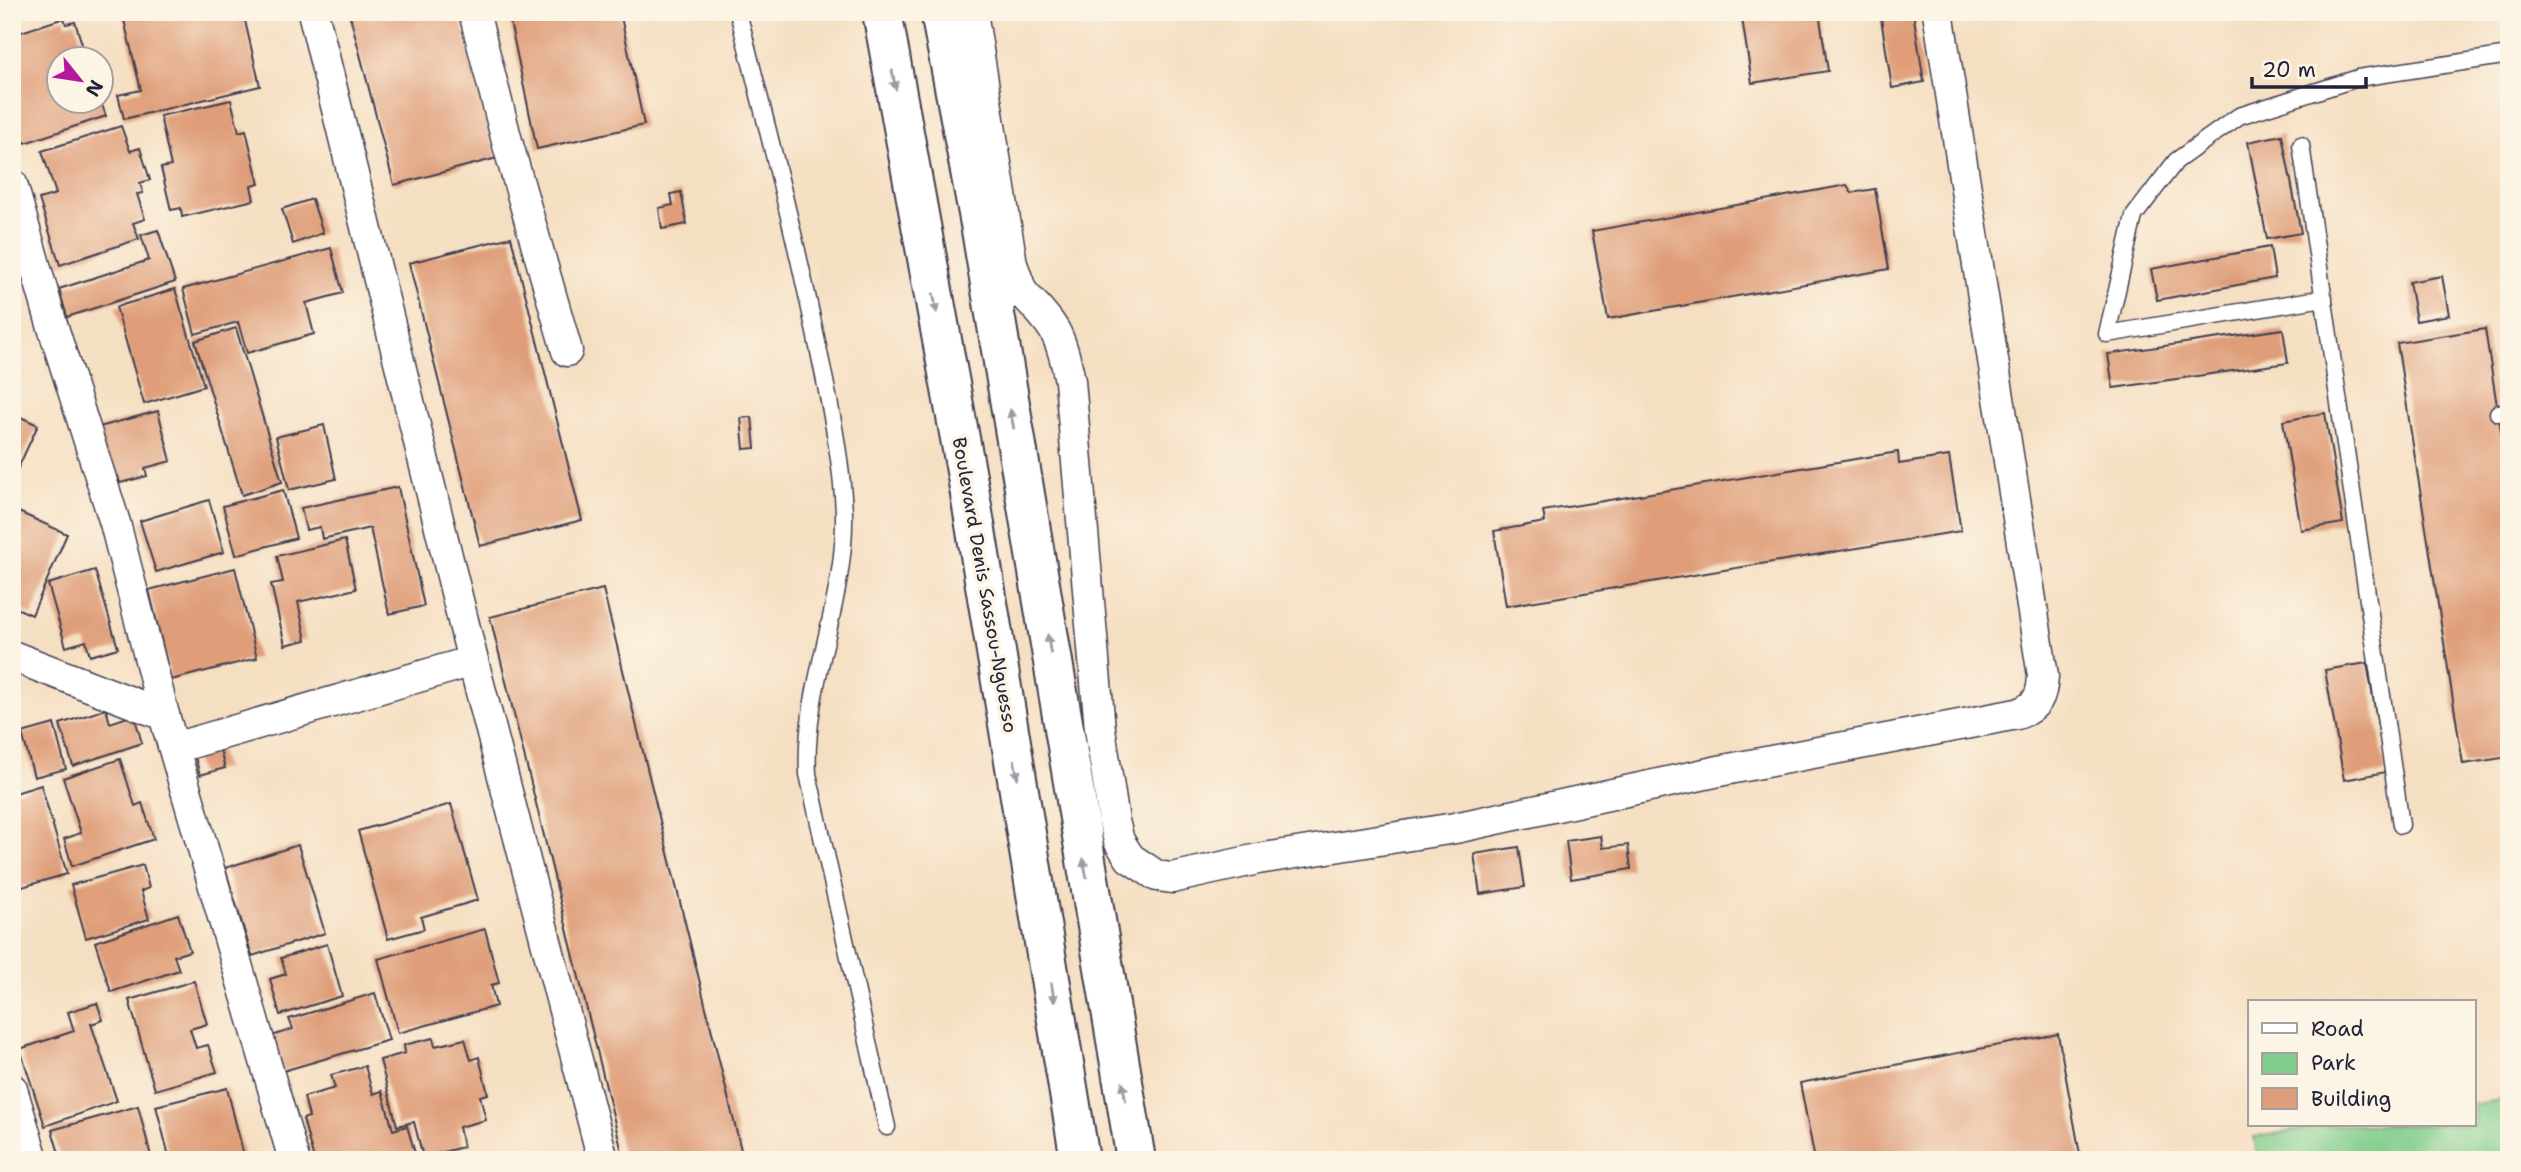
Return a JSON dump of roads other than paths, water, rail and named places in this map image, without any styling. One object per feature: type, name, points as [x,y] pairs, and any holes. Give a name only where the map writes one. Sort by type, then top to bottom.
[{"type":"main road","name":"Boulevard Denis Sassou-Nguesso","points":[[883,12],[968,482],[1080,1160]]},
{"type":"main road","points":[[940,12],[1007,293],[1136,1160]]},
{"type":"street","points":[[313,12],[473,661],[603,1160]]},
{"type":"street","points":[[474,12],[508,145],[567,351]]},
{"type":"street","points":[[972,12],[1012,264],[1007,293],[1056,329],[1064,346],[1070,381],[1100,729],[1114,821],[1119,841],[1130,858],[1157,876],[1172,878],[1258,859],[1455,828],[1719,772],[2017,715],[2032,709],[2042,692],[2043,676],[1938,12]]},
{"type":"street","points":[[12,184],[51,321],[115,523],[164,715],[294,1160]]},
{"type":"street","points":[[12,656],[164,715]]},
{"type":"street","points":[[174,748],[473,661]]},
{"type":"street","points":[[12,1089],[33,1160]]},
{"type":"lane","points":[[738,12],[798,249],[835,433],[844,513],[841,578],[810,716],[808,774],[887,1127]]},
{"type":"lane","points":[[2324,298],[2107,334],[2134,216],[2176,161],[2239,116],[2358,78],[2509,55]]},
{"type":"lane","points":[[2301,145],[2401,825]]}]
